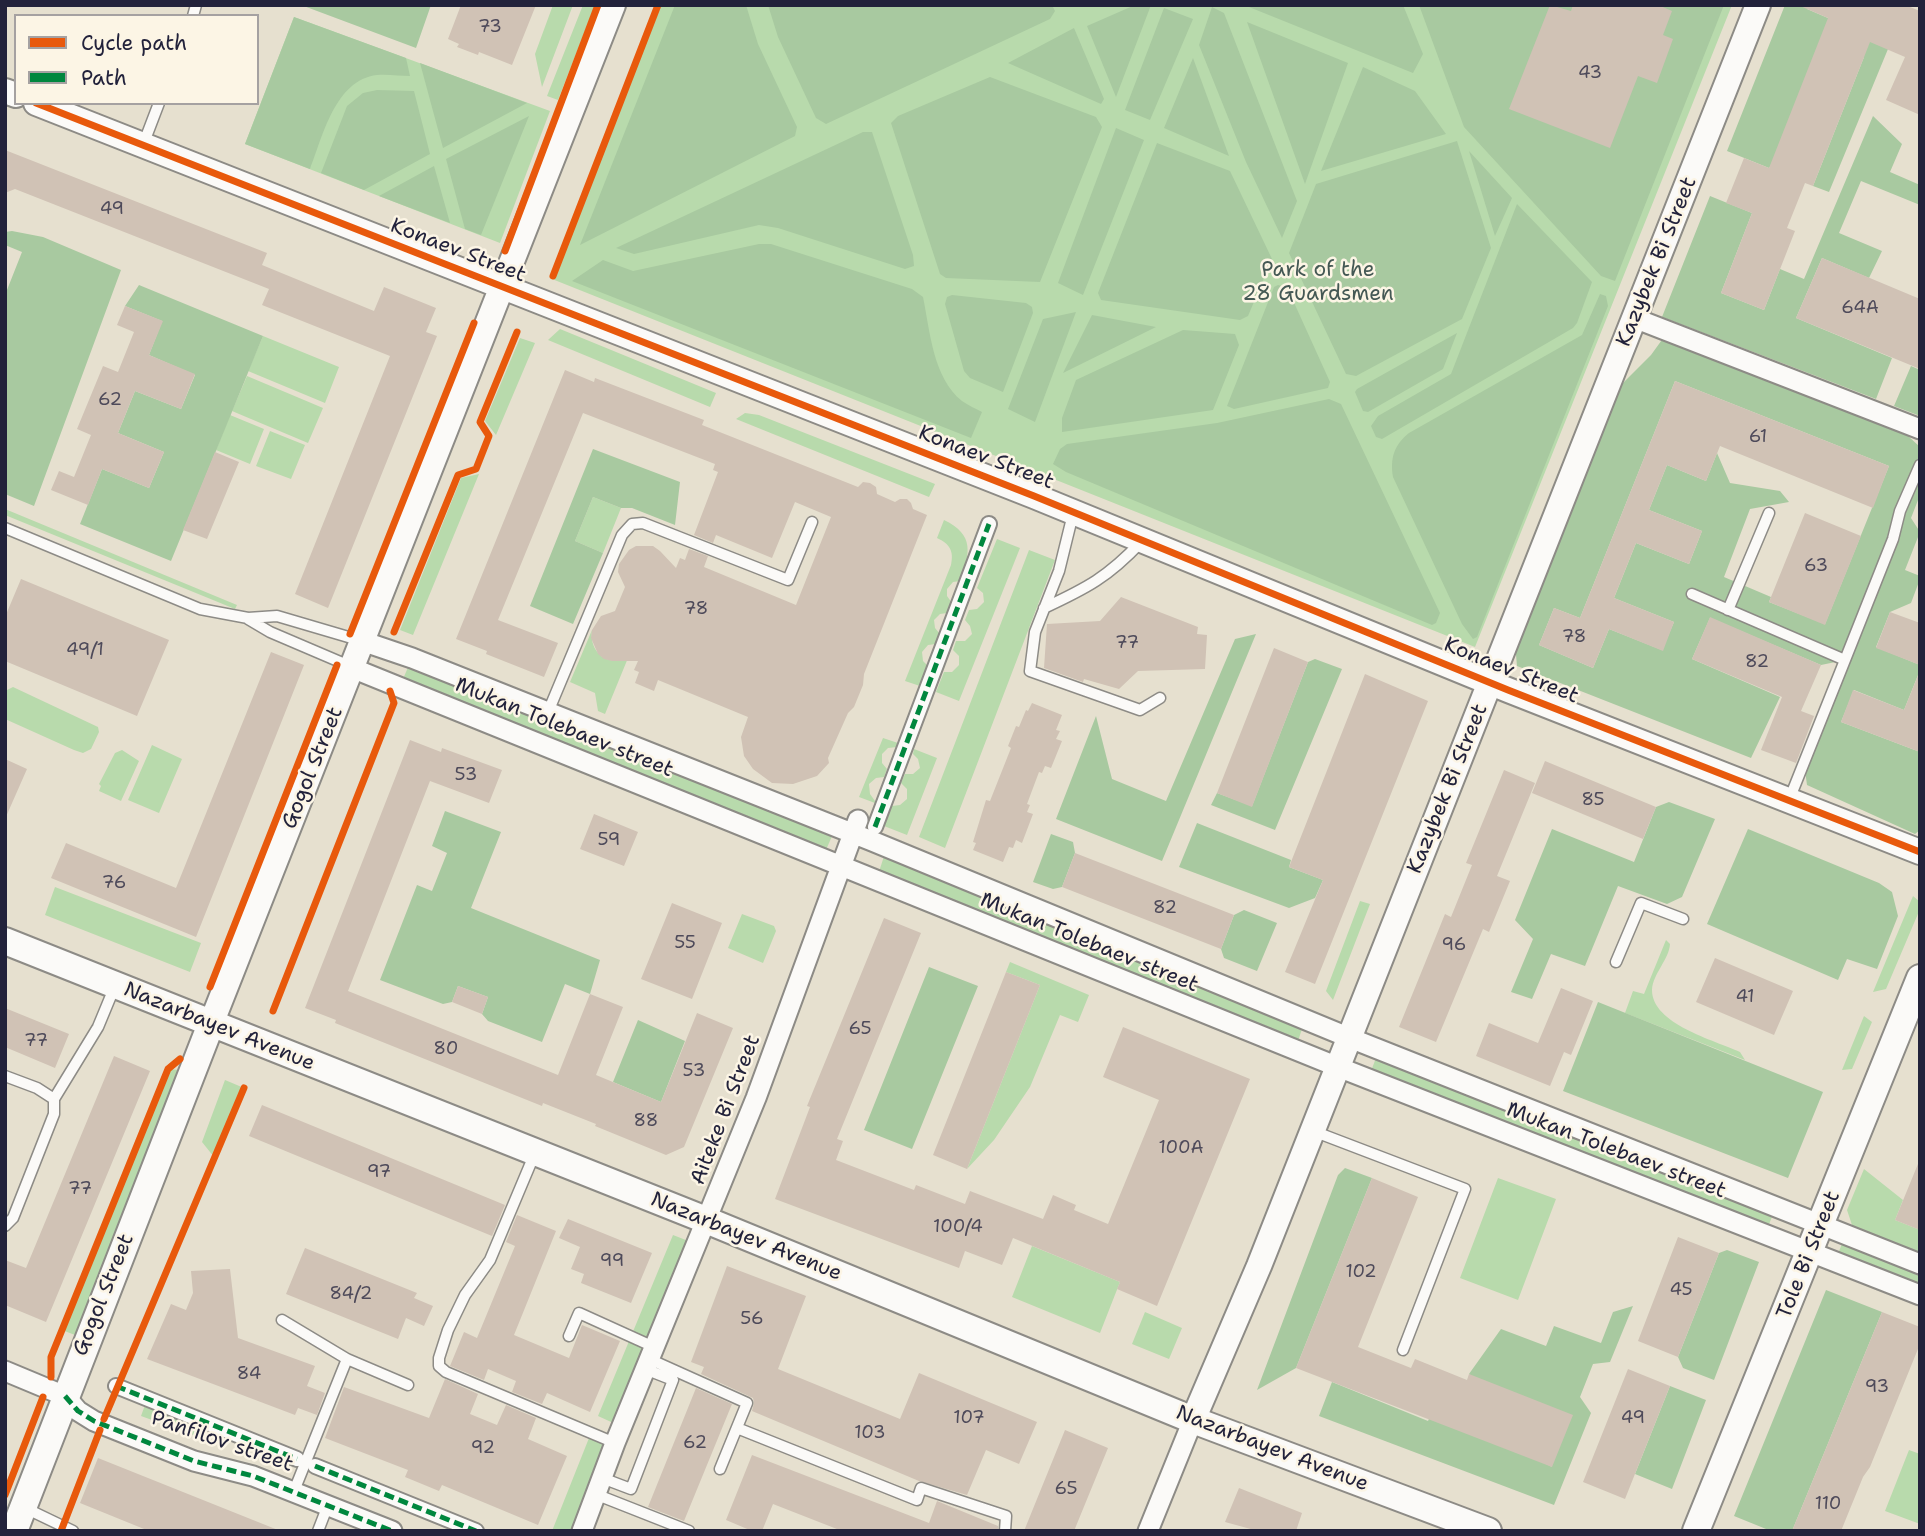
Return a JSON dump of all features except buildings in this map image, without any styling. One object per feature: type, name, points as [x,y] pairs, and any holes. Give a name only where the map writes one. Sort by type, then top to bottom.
[{"type":"main road","name":"Nazarbayev Avenue","points":[[5,941],[706,1220],[1193,1420],[1488,1531]]},
{"type":"main road","name":"Tole Bi Street","points":[[1696,1531],[1920,978]]},
{"type":"main road","name":"Gogol Street","points":[[18,1519],[56,1392],[211,1024]]},
{"type":"street","name":"Gogol Street","points":[[211,1024],[613,5]]},
{"type":"street","name":"Kazybek Bi Street","points":[[1148,1531],[1313,1131],[1758,5]]},
{"type":"street","name":"Konaev Street","points":[[41,105],[1073,512],[1490,682],[1920,852]]},
{"type":"street","points":[[1634,318],[1920,429]]},
{"type":"street","name":"Aiteke Bi Street","points":[[582,1531],[615,1443],[756,1098],[842,867],[862,827],[989,524]]},
{"type":"street","name":"Mukan Tolebaev street","points":[[362,641],[862,827],[1350,1038],[1920,1264]]},
{"type":"street","name":"Mukan Tolebaev street","points":[[352,668],[1338,1068],[1920,1295]]},
{"type":"street","name":"Panfilov street","points":[[5,1371],[56,1392],[94,1421],[194,1461],[253,1476],[294,1491],[392,1531]]},
{"type":"street","name":"Panfilov street","points":[[116,1386],[297,1459]]},
{"type":"street","name":"Panfilov street","points":[[315,1466],[476,1531]]},
{"type":"lane","points":[[143,145],[158,105]]},
{"type":"lane","points":[[1788,800],[1894,539],[1900,511],[1920,465]]},
{"type":"lane","points":[[1073,512],[1059,571],[1035,632],[1030,671],[1140,710],[1160,698]]},
{"type":"lane","points":[[1728,610],[1769,513]]},
{"type":"lane","points":[[548,712],[622,535],[632,524],[643,523],[788,580],[812,522]]},
{"type":"lane","name":"Mukan Tolebaev street","points":[[5,528],[200,609],[248,618],[277,616],[362,641]]},
{"type":"lane","points":[[1045,608],[1093,585],[1118,566],[1143,540]]},
{"type":"lane","points":[[1692,594],[1845,660]]},
{"type":"lane","name":"Mukan Tolebaev street","points":[[248,618],[270,632],[352,668]]},
{"type":"lane","points":[[1616,962],[1641,903],[1683,919]]},
{"type":"lane","points":[[5,1226],[13,1218],[54,1114],[54,1099],[98,1027],[115,986]]},
{"type":"lane","points":[[5,1076],[37,1088],[54,1099]]},
{"type":"lane","points":[[1313,1131],[1465,1189],[1403,1350]]},
{"type":"lane","points":[[535,1152],[490,1260],[465,1295],[448,1330],[439,1366],[446,1372],[615,1443]]},
{"type":"lane","points":[[569,1336],[579,1313],[650,1358],[747,1403],[720,1469]]},
{"type":"lane","points":[[282,1320],[347,1359],[408,1385]]},
{"type":"lane","points":[[598,1486],[631,1489],[673,1380],[650,1358]]},
{"type":"lane","points":[[294,1491],[347,1359]]},
{"type":"lane","points":[[737,1428],[917,1500],[921,1488],[1006,1516],[1005,1531]]},
{"type":"lane","points":[[598,1486],[689,1531]]},
{"type":"lane","points":[[318,1531],[328,1504]]},
{"type":"lane","points":[[18,1519],[73,1531]]},
{"type":"green space","points":[[301,5],[431,5],[416,48]]},
{"type":"green space","points":[[553,5],[573,5],[542,87],[535,54]]},
{"type":"green space","points":[[583,5],[595,5],[558,100],[547,96]]},
{"type":"green space","name":"Park of the 28 Guardsmen","points":[[661,5],[1732,5],[1475,647],[552,279]]},
{"type":"green space","points":[[675,5],[746,5],[758,44],[797,127],[795,136],[580,245]]},
{"type":"green space","points":[[768,5],[1052,5],[1055,11],[1050,19],[826,124],[816,118],[778,37]]},
{"type":"green space","points":[[1135,5],[1151,5],[1116,97],[1087,26]]},
{"type":"green space","points":[[1244,5],[1403,5],[1423,54],[1413,73]]},
{"type":"green space","points":[[1419,5],[1724,5],[1615,281],[1601,276],[1464,127]]},
{"type":"green space","points":[[1785,5],[1808,5],[1807,9],[1863,33],[1888,49],[1829,192],[1813,186],[1864,57],[1769,168],[1727,151]]},
{"type":"green space","points":[[1212,7],[1224,13],[1297,201],[1282,238],[1246,162],[1199,45]]},
{"type":"green space","points":[[1164,8],[1193,19],[1150,120],[1125,110]]},
{"type":"green space","points":[[294,17],[550,111],[500,243],[245,144]]},
{"type":"green space","points":[[294,17],[406,58],[410,76],[377,75],[363,79],[351,87],[333,111],[310,169],[245,144]]},
{"type":"green space","points":[[1247,22],[1348,63],[1305,184]]},
{"type":"green space","points":[[1074,28],[1104,99],[1101,104],[1008,63]]},
{"type":"green space","points":[[1193,58],[1229,156],[1164,128]]},
{"type":"green space","points":[[420,63],[527,103],[443,148]]},
{"type":"green space","points":[[1363,67],[1415,91],[1446,134],[1321,171]]},
{"type":"green space","points":[[990,77],[1096,117],[1102,127],[1040,282],[946,278],[940,274],[891,123],[898,116]]},
{"type":"green space","points":[[377,90],[414,91],[430,154],[364,190],[321,173],[347,106],[363,93]]},
{"type":"green space","points":[[529,116],[481,235],[465,229],[446,159]]},
{"type":"green space","points":[[1873,116],[1902,144],[1890,172],[1920,185],[1920,205],[1861,181],[1839,233],[1882,251],[1869,278],[1822,258],[1796,318],[1892,358],[1876,399],[1662,317],[1710,196],[1752,213],[1721,293],[1764,310],[1780,269],[1804,279]]},
{"type":"green space","points":[[1116,128],[1144,140],[1083,295],[1058,283]]},
{"type":"green space","points":[[863,132],[872,132],[913,255],[914,266],[905,269],[778,228],[759,225],[634,254],[616,248]]},
{"type":"green space","points":[[1457,141],[1491,248],[1462,319],[1356,376],[1346,374],[1289,253],[1316,184]]},
{"type":"green space","points":[[1157,143],[1230,171],[1272,259],[1248,316],[1240,320],[1101,300],[1098,293]]},
{"type":"green space","points":[[1469,151],[1512,198],[1495,236]]},
{"type":"green space","points":[[434,166],[450,223],[379,196]]},
{"type":"green space","points":[[1517,204],[1592,282],[1577,323],[1573,328],[1382,439],[1376,437],[1371,426],[1378,416],[1451,374]]},
{"type":"green space","points":[[5,232],[43,237],[121,270],[34,506],[5,494],[5,295],[22,252],[5,245]]},
{"type":"green space","points":[[759,244],[771,244],[912,289],[923,297],[934,353],[945,380],[962,401],[982,412],[971,438],[572,281],[603,260],[633,271]]},
{"type":"green space","points":[[139,285],[263,336],[171,561],[80,524],[102,469],[149,488],[164,452],[118,433],[135,391],[181,409],[195,375],[149,355],[162,321],[125,306]]},
{"type":"green space","points":[[1274,287],[1285,287],[1291,296],[1330,382],[1328,388],[1234,409],[1227,406]]},
{"type":"green space","points":[[1600,294],[1606,296],[1608,306],[1477,637],[1473,639],[1462,624],[1393,477],[1394,452],[1409,433],[1582,335]]},
{"type":"green space","points":[[952,295],[1026,303],[1032,307],[1033,313],[1003,392],[970,378],[964,371],[945,304],[947,297]]},
{"type":"green space","points":[[1076,312],[1035,422],[1008,409],[1043,319]]},
{"type":"green space","points":[[1092,315],[1156,327],[1063,373]]},
{"type":"green space","points":[[560,329],[716,393],[710,407],[548,340]]},
{"type":"green space","points":[[1183,330],[1235,334],[1239,345],[1213,410],[1062,432],[1062,418],[1076,380]]},
{"type":"green space","points":[[1457,333],[1443,369],[1368,412],[1363,411],[1355,392],[1357,389]]},
{"type":"green space","points":[[263,336],[339,367],[325,403],[248,371]]},
{"type":"green space","points":[[1664,337],[1907,435],[1920,447],[1920,495],[1911,518],[1920,532],[1905,570],[1920,576],[1920,579],[1911,603],[1890,612],[1876,647],[1920,665],[1920,670],[1904,710],[1854,690],[1841,722],[1920,752],[1920,830],[1915,834],[1807,785],[1804,763],[1845,660],[1821,665],[1710,618],[1692,659],[1780,697],[1751,758],[1517,666],[1515,643],[1615,391],[1651,355]],"holes":[[[1675,381],[1889,466],[1825,624],[1769,602],[1771,597],[1724,577],[1750,509],[1789,502],[1780,491],[1730,483],[1717,453],[1706,481],[1667,465],[1649,510],[1702,531],[1689,564],[1636,543],[1614,598],[1674,622],[1662,650],[1609,629],[1593,668],[1539,645],[1554,608],[1580,618]]]},
{"type":"green space","points":[[520,338],[535,343],[496,435],[485,421]]},
{"type":"green space","points":[[1911,366],[1920,370],[1920,416],[1894,406]]},
{"type":"green space","points":[[247,376],[323,408],[308,443],[232,411]]},
{"type":"green space","points":[[1329,399],[1341,404],[1440,613],[1436,623],[1432,625],[1066,472],[1053,464],[1060,449],[1067,444],[1217,423]]},
{"type":"green space","points":[[745,413],[759,415],[935,484],[929,497],[736,419]]},
{"type":"green space","points":[[230,415],[264,429],[250,464],[216,450]]},
{"type":"green space","points":[[270,431],[305,445],[291,479],[256,466]]},
{"type":"green space","points":[[593,449],[680,482],[675,525],[632,508],[621,508],[593,497],[575,541],[603,553],[573,624],[530,606]]},
{"type":"green space","points":[[479,474],[413,635],[400,630],[461,478]]},
{"type":"green space","points":[[593,497],[621,508],[603,553],[575,541]]},
{"type":"green space","points":[[5,509],[237,605],[235,609],[5,515]]},
{"type":"green space","points":[[944,520],[961,532],[968,553],[960,581],[953,582],[947,589],[947,596],[952,603],[947,613],[940,614],[934,620],[935,628],[940,634],[936,644],[928,645],[922,652],[923,661],[928,666],[920,686],[905,681],[951,565],[950,548],[937,538]]},
{"type":"green space","points":[[997,539],[1020,548],[959,701],[936,692],[944,672],[952,672],[959,665],[959,656],[953,650],[956,641],[965,641],[972,634],[965,620],[969,610],[977,609],[984,602],[983,593],[977,588]]},
{"type":"green space","points":[[1029,550],[1055,560],[945,848],[919,837]]},
{"type":"green space","points":[[592,630],[593,645],[601,656],[613,661],[628,658],[605,714],[598,711],[595,693],[570,682]]},
{"type":"green space","points":[[1256,634],[1162,861],[1056,819],[1096,716],[1112,779],[1166,801],[1235,639]]},
{"type":"green space","points":[[412,658],[836,827],[822,859],[400,686]]},
{"type":"green space","points":[[1315,659],[1342,669],[1275,830],[1211,805],[1217,793],[1252,806],[1308,662]]},
{"type":"green space","points":[[13,687],[98,727],[99,732],[91,749],[83,753],[74,750],[5,719],[5,691]]},
{"type":"green space","points":[[883,738],[898,743],[897,747],[888,748],[882,754],[882,763],[887,769],[884,777],[876,778],[869,784],[875,803],[859,797]]},
{"type":"green space","points":[[152,745],[182,759],[159,813],[128,800]]},
{"type":"green space","points":[[914,749],[937,758],[907,835],[884,826],[892,806],[900,805],[907,799],[907,789],[901,783],[905,774],[913,774],[920,768],[918,759],[913,754]]},
{"type":"green space","points":[[122,750],[139,761],[121,801],[99,791],[99,784],[115,753]]},
{"type":"green space","points":[[1669,802],[1715,819],[1682,897],[1667,904],[1618,886],[1585,966],[1551,954],[1532,999],[1511,992],[1533,939],[1515,920],[1552,829],[1634,862],[1656,807]]},
{"type":"green space","points":[[445,811],[501,832],[471,908],[600,960],[590,994],[565,984],[542,1042],[488,1021],[482,1014],[488,997],[458,986],[452,1002],[443,1004],[380,980],[417,885],[432,891],[447,853],[432,846]]},
{"type":"green space","points":[[1197,823],[1291,860],[1289,867],[1323,880],[1315,898],[1289,908],[1179,867]]},
{"type":"green space","points":[[1748,829],[1879,883],[1892,892],[1898,916],[1877,969],[1847,959],[1838,980],[1707,924]]},
{"type":"green space","points":[[1051,834],[1073,842],[1075,853],[1062,887],[1053,889],[1033,882]]},
{"type":"green space","points":[[887,847],[1305,1020],[1295,1050],[876,881]]},
{"type":"green space","points":[[55,887],[201,943],[190,972],[45,915]]},
{"type":"green space","points":[[1913,896],[1920,902],[1920,909],[1886,989],[1873,992]]},
{"type":"green space","points":[[1360,901],[1370,904],[1333,1000],[1326,991]]},
{"type":"green space","points":[[1244,910],[1277,923],[1257,971],[1224,958],[1221,949],[1234,915]]},
{"type":"green space","points":[[742,914],[774,926],[776,931],[763,963],[728,948]]},
{"type":"green space","points":[[1666,940],[1670,944],[1669,950],[1653,984],[1655,1002],[1673,1021],[1740,1052],[1745,1060],[1625,1013],[1633,991],[1644,994]]},
{"type":"green space","points":[[1010,962],[1089,995],[1078,1022],[1060,1015],[1030,1087],[994,1140],[967,1169],[1040,985],[1006,972]]},
{"type":"green space","points":[[929,967],[978,986],[912,1149],[864,1130]]},
{"type":"green space","points":[[1598,1002],[1823,1092],[1788,1178],[1563,1091]]},
{"type":"green space","points":[[1864,1016],[1872,1022],[1852,1069],[1842,1070]]},
{"type":"green space","points":[[638,1020],[685,1041],[661,1102],[613,1082]]},
{"type":"green space","points":[[1379,1050],[1776,1207],[1765,1234],[1368,1079]]},
{"type":"green space","points":[[168,1069],[179,1070],[75,1335],[62,1330]]},
{"type":"green space","points":[[225,1080],[244,1088],[214,1157],[202,1142]]},
{"type":"green space","points":[[1345,1168],[1372,1178],[1296,1368],[1257,1390],[1338,1175]]},
{"type":"green space","points":[[1864,1169],[1903,1200],[1895,1220],[1920,1230],[1920,1295],[1835,1261],[1846,1234],[1854,1231],[1847,1210]]},
{"type":"green space","points":[[1498,1178],[1556,1199],[1518,1300],[1460,1278]]},
{"type":"green space","points":[[673,1235],[696,1244],[622,1427],[598,1416]]},
{"type":"green space","points":[[1032,1246],[1120,1282],[1100,1333],[1012,1297]]},
{"type":"green space","points":[[1727,1250],[1759,1262],[1714,1380],[1683,1368],[1678,1357],[1719,1253]]},
{"type":"green space","points":[[1826,1290],[1882,1312],[1792,1531],[1771,1531],[1734,1516]]},
{"type":"green space","points":[[1633,1306],[1610,1362],[1593,1364],[1580,1397],[1591,1413],[1554,1505],[1319,1416],[1332,1382],[1428,1421],[1435,1406],[1552,1467],[1469,1374],[1501,1329],[1546,1346],[1554,1326],[1601,1343],[1613,1312]]},
{"type":"green space","points":[[1145,1312],[1182,1328],[1169,1359],[1132,1344]]},
{"type":"green space","points":[[1670,1386],[1706,1400],[1672,1489],[1635,1474]]},
{"type":"green space","points":[[149,1394],[207,1416],[199,1437],[141,1416]]},
{"type":"green space","points":[[591,1433],[615,1443],[582,1531],[552,1531]]},
{"type":"green space","points":[[1909,1450],[1920,1454],[1920,1524],[1885,1511]]},
{"type":"marked path","points":[[875,827],[989,524]]},
{"type":"marked path","points":[[116,1386],[297,1459]]},
{"type":"marked path","points":[[65,1396],[78,1411],[94,1421],[194,1461],[253,1476],[392,1531]]},
{"type":"marked path","points":[[315,1466],[476,1531]]},
{"type":"cycle path","points":[[505,251],[598,5]]},
{"type":"cycle path","points":[[553,276],[658,5]]},
{"type":"cycle path","points":[[41,105],[1034,496],[1508,690],[1920,852]]},
{"type":"cycle path","points":[[350,634],[474,323]]},
{"type":"cycle path","points":[[394,632],[458,475],[476,469],[489,436],[480,422],[517,332]]},
{"type":"cycle path","points":[[210,987],[337,665]]},
{"type":"cycle path","points":[[273,1011],[394,703],[390,691]]},
{"type":"cycle path","points":[[51,1377],[51,1357],[168,1069],[180,1059]]},
{"type":"cycle path","points":[[104,1419],[244,1088]]},
{"type":"cycle path","points":[[5,1495],[43,1397]]},
{"type":"cycle path","points":[[61,1531],[100,1430]]}]
